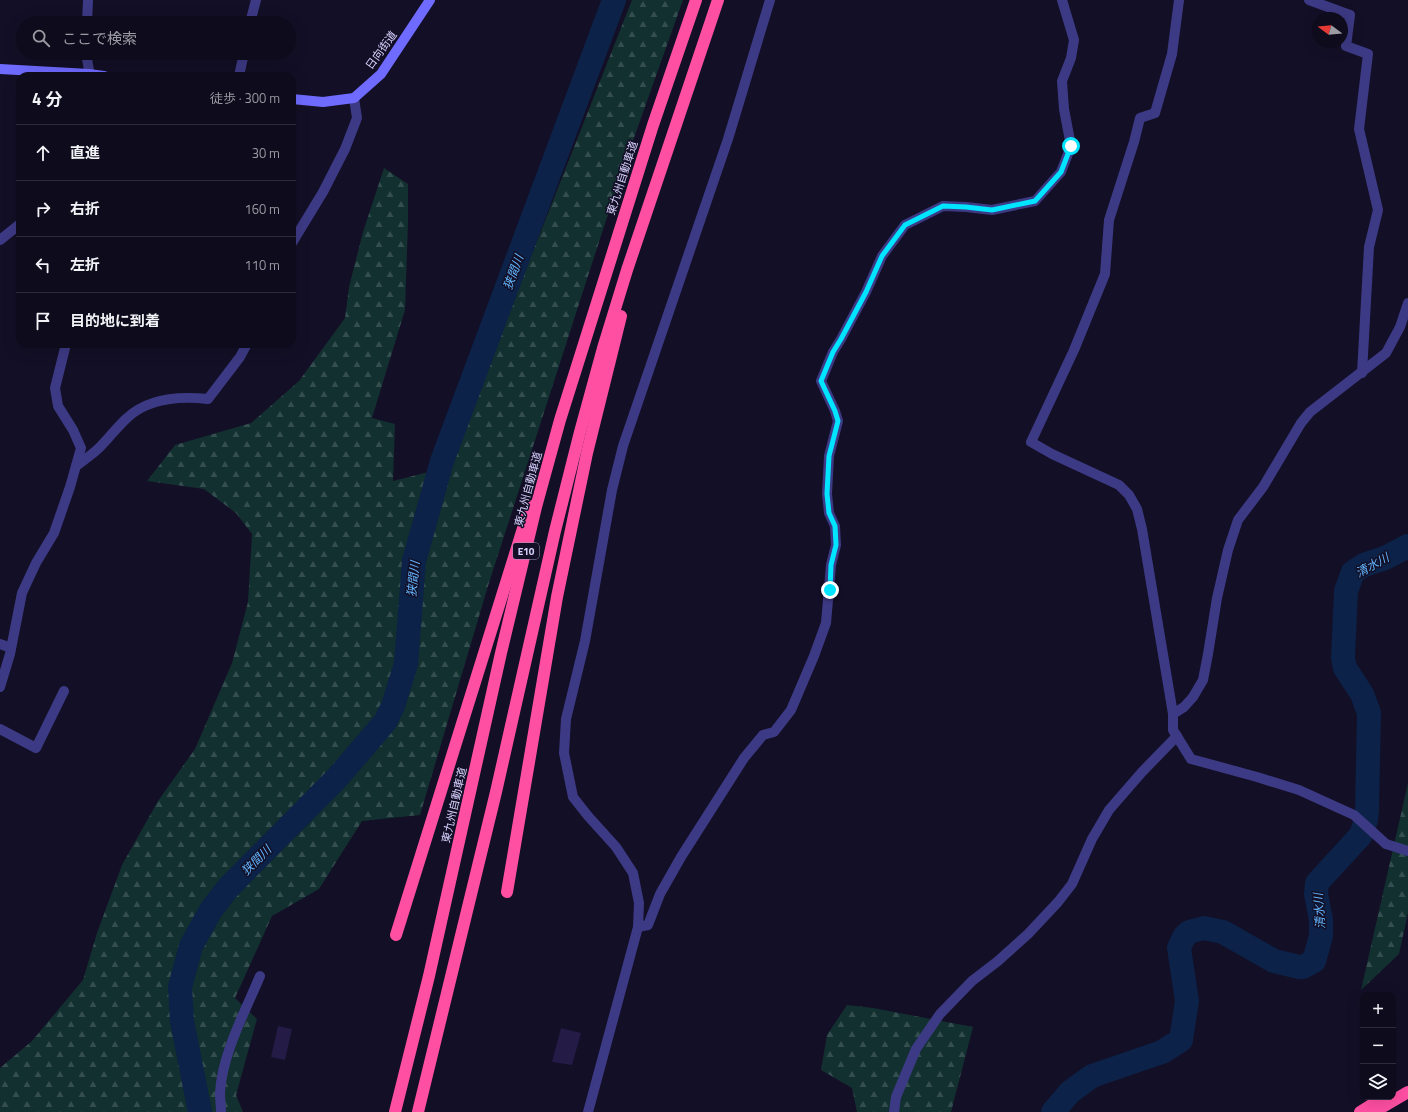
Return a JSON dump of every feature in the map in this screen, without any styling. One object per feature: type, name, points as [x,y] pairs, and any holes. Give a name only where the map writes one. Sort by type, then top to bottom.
[{"type":"highway","name":"東九州自動車道","points":[[395,1112],[429,976],[503,645],[536,507],[560,420],[653,125],[696,0]]},
{"type":"highway","name":"E10","points":[[418,1112],[496,792],[544,576],[576,447],[605,341],[649,203],[718,0]]},
{"type":"highway","points":[[507,892],[557,597],[585,461],[649,203]]},
{"type":"highway","points":[[396,935],[522,527],[560,420]]},
{"type":"highway","points":[[1396,1090],[1408,1084]]},
{"type":"highway","points":[[1374,1112],[1408,1092]]},
{"type":"highway","points":[[1360,1112],[1380,1100]]},
{"type":"street","points":[[87,16],[88,0]]},
{"type":"street","points":[[252,16],[256,0]]},
{"type":"street","name":"日向街道","points":[[354,98],[381,74],[430,0]]},
{"type":"street","points":[[588,1112],[638,927],[639,903],[633,873],[616,847],[573,797],[564,753],[566,719],[585,641],[612,490],[623,446],[728,139],[770,0]]},
{"type":"street","points":[[638,927],[648,926],[660,894],[681,857],[744,758],[763,735],[774,732],[791,710],[817,650],[826,622],[831,565],[836,545],[835,526],[829,513],[827,494],[829,456],[838,421],[821,381],[833,352],[866,292],[882,256],[905,225],[943,206],[992,210],[1035,201],[1061,172],[1071,146],[1064,109],[1062,80],[1071,58],[1074,40],[1062,0]]},
{"type":"street","points":[[1179,0],[1172,54],[1155,112],[1140,118],[1134,142],[1109,220],[1105,274],[1074,350],[1031,442],[1052,454],[1119,485],[1129,495],[1137,509],[1142,529],[1173,714],[1174,730],[1191,759],[1299,790],[1354,815],[1386,844],[1408,851]]},
{"type":"street","points":[[1309,0],[1350,15],[1346,46],[1368,54],[1359,130],[1378,210],[1369,247],[1362,373]]},
{"type":"street","points":[[87,60],[89,72]]},
{"type":"street","points":[[240,72],[242,60]]},
{"type":"street","points":[[0,69],[45,72]]},
{"type":"street","points":[[296,99],[323,102],[354,98],[357,118],[345,149],[323,192],[296,236]]},
{"type":"street","points":[[0,240],[16,227]]},
{"type":"street","points":[[1173,714],[1184,707],[1193,697],[1203,680],[1217,598],[1228,550],[1238,520],[1263,487],[1301,423],[1310,412],[1386,353],[1400,327],[1408,304]]},
{"type":"street","points":[[0,688],[11,648],[22,593],[36,563],[54,533],[70,487],[81,448],[73,430],[58,406],[55,388],[65,348]]},
{"type":"street","points":[[76,466],[99,448],[128,417],[147,404],[167,399],[208,399],[240,357],[244,348]]},
{"type":"street","points":[[0,644],[11,648]]},
{"type":"street","points":[[0,729],[36,748],[64,691]]},
{"type":"street","points":[[894,1112],[896,1097],[916,1049],[940,1014],[972,981],[998,961],[1028,934],[1058,902],[1072,884],[1092,839],[1109,810],[1142,772],[1177,736]]},
{"type":"street","points":[[221,1112],[220,1093],[231,1045],[260,976]]},
{"type":"green space","points":[[632,0],[683,0],[619,180],[488,586],[420,815],[362,821],[319,889],[272,916],[235,998],[257,1019],[236,1095],[243,1112],[0,1112],[0,1068],[32,1041],[83,980],[97,933],[122,865],[158,801],[195,749],[232,663],[248,602],[252,534],[236,513],[204,489],[147,481],[175,445],[251,423],[299,381],[345,318],[349,287],[363,232],[384,168],[408,184],[405,310],[372,418],[395,424],[393,481],[448,467]]},
{"type":"green space","points":[[1408,783],[1408,913],[1399,954],[1361,990]]},
{"type":"green space","points":[[847,1005],[873,1008],[973,1027],[951,1112],[857,1112],[852,1088],[821,1070],[827,1035]]},
{"type":"building","points":[[278,1026],[292,1029],[285,1060],[271,1057]]},
{"type":"building","points":[[561,1028],[581,1033],[572,1065],[552,1062]]},
{"type":"waterway","name":"狭間川","points":[[200,1112],[182,1021],[180,987],[191,946],[211,910],[228,888],[337,778],[385,722],[393,706],[406,664],[414,561],[442,461],[614,0]]},
{"type":"waterway","name":"清水川","points":[[1053,1112],[1070,1092],[1092,1076],[1162,1052],[1181,1040],[1187,1001],[1179,948],[1184,937],[1189,932],[1204,928],[1223,932],[1274,961],[1299,967],[1303,967],[1314,961],[1321,936],[1321,920],[1316,894],[1317,883],[1361,835],[1366,820],[1367,811],[1369,713],[1362,694],[1345,668],[1343,658],[1346,591],[1353,572],[1364,565],[1385,558],[1408,546]]},
{"type":"route","points":[[830,590],[831,565],[836,545],[835,526],[829,513],[827,494],[829,456],[838,421],[821,381],[833,352],[866,292],[882,256],[905,225],[943,206],[992,210],[1035,201],[1061,172],[1071,146]]}]
